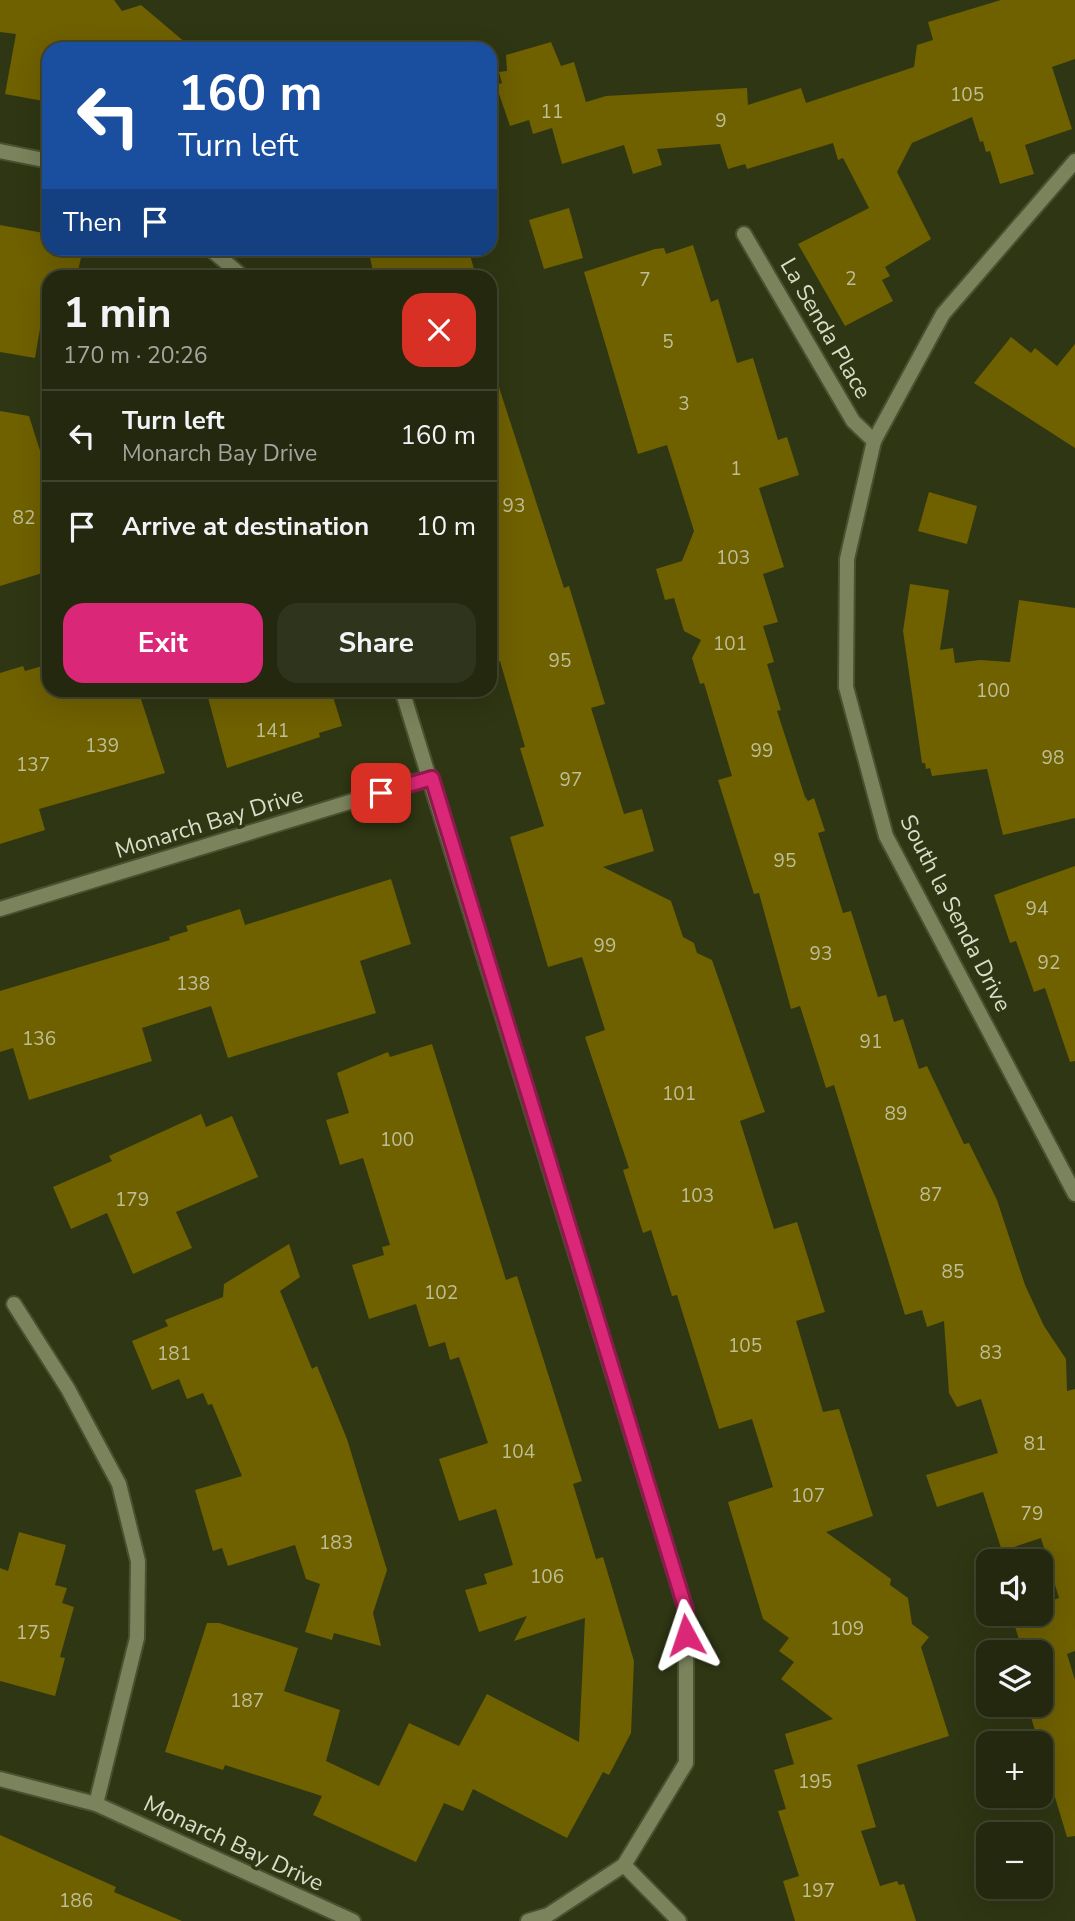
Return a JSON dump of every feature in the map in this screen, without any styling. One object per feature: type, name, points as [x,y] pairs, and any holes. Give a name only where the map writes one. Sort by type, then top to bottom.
[{"type":"street","points":[[0,150],[42,159]]},
{"type":"street","name":"South la Senda Drive","points":[[1075,161],[943,314],[874,441],[847,559],[846,687],[886,836],[1075,1194]]},
{"type":"street","name":"La Senda Place","points":[[744,234],[853,421],[874,441]]},
{"type":"street","points":[[218,256],[235,270]]},
{"type":"street","points":[[404,697],[432,778],[686,1610],[686,1763],[624,1866],[548,1915],[528,1921]]},
{"type":"street","name":"Monarch Bay Drive","points":[[0,909],[432,778]]},
{"type":"street","points":[[14,1304],[68,1390],[119,1484],[138,1561],[137,1638],[96,1804]]},
{"type":"street","name":"Monarch Bay Drive","points":[[0,1779],[96,1804],[353,1921]]},
{"type":"street","points":[[624,1866],[679,1921]]},
{"type":"building","points":[[0,0],[114,0],[122,11],[141,5],[185,42],[42,42],[42,101],[5,94],[16,34],[0,32]]},
{"type":"building","points":[[1001,0],[1075,0],[1075,59],[1052,67],[1072,129],[1025,145],[1034,174],[1000,184],[990,151],[986,152],[983,141],[980,142],[972,117],[912,143],[897,172],[931,239],[885,267],[890,276],[882,280],[893,301],[845,326],[798,244],[869,208],[843,158],[838,160],[833,143],[747,169],[745,164],[728,169],[720,144],[657,149],[662,165],[633,174],[624,145],[562,164],[552,128],[533,134],[529,120],[510,126],[497,88],[497,85],[502,83],[499,72],[507,71],[506,55],[551,42],[561,66],[574,62],[586,102],[606,96],[747,88],[748,105],[801,88],[806,103],[914,67],[917,45],[933,40],[928,22]]},
{"type":"building","points":[[569,208],[583,258],[544,269],[529,220]]},
{"type":"building","points":[[0,225],[42,233],[42,256],[81,256],[78,270],[42,270],[42,317],[35,358],[0,352]]},
{"type":"building","points":[[693,245],[711,302],[718,299],[737,363],[753,358],[778,440],[787,437],[799,475],[759,488],[784,567],[763,574],[778,622],[763,626],[774,662],[767,664],[781,710],[777,711],[805,797],[808,801],[814,798],[825,831],[818,833],[843,913],[851,911],[878,997],[886,995],[894,1022],[903,1019],[919,1069],[927,1066],[964,1144],[969,1143],[997,1200],[1025,1285],[1044,1326],[1066,1359],[1067,1391],[1075,1389],[1075,1651],[1067,1654],[1075,1680],[1075,1836],[1067,1837],[1053,1790],[1053,1731],[1035,1731],[1031,1717],[1053,1717],[1053,1640],[1019,1640],[1015,1626],[1053,1626],[1053,1600],[1059,1598],[1053,1578],[1053,1549],[1044,1549],[1041,1538],[1001,1549],[983,1492],[937,1507],[926,1475],[998,1453],[981,1399],[957,1407],[949,1393],[944,1321],[927,1327],[922,1310],[905,1315],[834,1085],[826,1088],[800,1006],[791,1009],[759,893],[754,894],[718,780],[732,776],[704,683],[700,684],[692,658],[701,640],[684,631],[674,598],[665,600],[656,569],[682,561],[694,531],[667,445],[638,454],[584,272],[655,249],[664,248],[666,254]]},
{"type":"building","points":[[370,256],[470,256],[474,270],[373,270]]},
{"type":"building","points":[[1011,337],[1031,353],[1035,348],[1057,366],[1075,344],[1075,448],[974,383]]},
{"type":"building","points":[[497,381],[564,588],[569,586],[605,704],[591,708],[624,814],[642,809],[654,851],[603,867],[671,901],[683,937],[694,943],[697,953],[712,960],[765,1112],[740,1121],[774,1229],[797,1222],[825,1312],[796,1321],[823,1412],[839,1409],[873,1516],[826,1532],[891,1579],[890,1585],[908,1598],[912,1624],[929,1637],[921,1647],[949,1736],[857,1765],[876,1827],[861,1831],[880,1886],[897,1881],[899,1885],[904,1884],[916,1921],[795,1921],[783,1881],[799,1876],[778,1811],[786,1809],[774,1770],[794,1764],[785,1734],[833,1719],[781,1679],[794,1662],[779,1651],[789,1638],[763,1619],[728,1502],[773,1487],[752,1419],[719,1429],[677,1295],[672,1296],[651,1230],[643,1233],[623,1170],[629,1168],[585,1037],[605,1030],[582,957],[548,967],[510,837],[544,826],[520,748],[525,747],[500,661],[497,662]]},
{"type":"building","points":[[0,411],[29,416],[42,457],[42,573],[0,586]]},
{"type":"building","points":[[929,492],[977,506],[967,544],[918,531]]},
{"type":"building","points":[[910,584],[949,590],[940,650],[953,648],[955,663],[980,660],[1010,662],[1019,600],[1075,608],[1075,818],[1003,835],[987,769],[932,776],[930,768],[926,769],[925,763],[922,763],[903,631]]},
{"type":"building","points":[[23,666],[25,671],[42,666],[42,697],[140,697],[165,773],[39,809],[45,830],[0,844],[0,673]]},
{"type":"building","points":[[208,697],[333,697],[342,726],[319,733],[320,737],[227,768]]},
{"type":"building","points":[[1075,866],[1075,1061],[1070,1062],[1045,988],[1034,992],[1016,941],[1010,943],[994,895]]},
{"type":"building","points":[[391,879],[411,944],[360,961],[376,1013],[228,1058],[211,1006],[142,1028],[152,1061],[29,1100],[13,1048],[0,1052],[0,991],[170,940],[169,937],[188,931],[186,926],[240,909],[245,925]]},
{"type":"building","points":[[432,1044],[506,1280],[517,1276],[582,1481],[573,1484],[596,1559],[603,1557],[634,1661],[631,1733],[609,1775],[603,1772],[567,1838],[473,1789],[463,1811],[444,1803],[416,1862],[313,1815],[322,1796],[225,1765],[223,1770],[165,1752],[207,1623],[219,1623],[298,1648],[284,1691],[340,1710],[326,1761],[379,1786],[409,1723],[459,1746],[487,1694],[579,1742],[585,1618],[514,1641],[527,1616],[479,1632],[465,1590],[487,1584],[484,1574],[513,1565],[496,1509],[459,1521],[439,1459],[488,1443],[459,1357],[450,1360],[445,1342],[429,1347],[416,1304],[369,1319],[352,1265],[384,1255],[382,1247],[390,1245],[363,1158],[340,1165],[326,1120],[349,1113],[337,1073],[388,1052],[390,1057]]},
{"type":"building","points":[[201,1114],[206,1127],[232,1116],[258,1177],[176,1212],[192,1248],[133,1274],[107,1213],[71,1229],[53,1187],[112,1161],[109,1156]]},
{"type":"building","points":[[289,1244],[300,1277],[280,1291],[312,1369],[317,1366],[347,1439],[387,1570],[373,1613],[381,1646],[334,1633],[332,1640],[305,1632],[320,1584],[306,1579],[295,1545],[228,1566],[222,1548],[213,1551],[195,1490],[242,1476],[212,1404],[208,1405],[203,1393],[187,1399],[179,1379],[152,1390],[132,1341],[168,1326],[165,1320],[223,1297],[224,1284]]},
{"type":"building","points":[[19,1532],[66,1545],[55,1585],[67,1588],[62,1603],[74,1607],[60,1657],[65,1658],[55,1696],[0,1681],[0,1568],[8,1571]]},
{"type":"building","points":[[0,1835],[116,1887],[114,1892],[182,1921],[0,1921]]},
{"type":"route","points":[[381,793],[432,778],[686,1610],[686,1635]]}]
